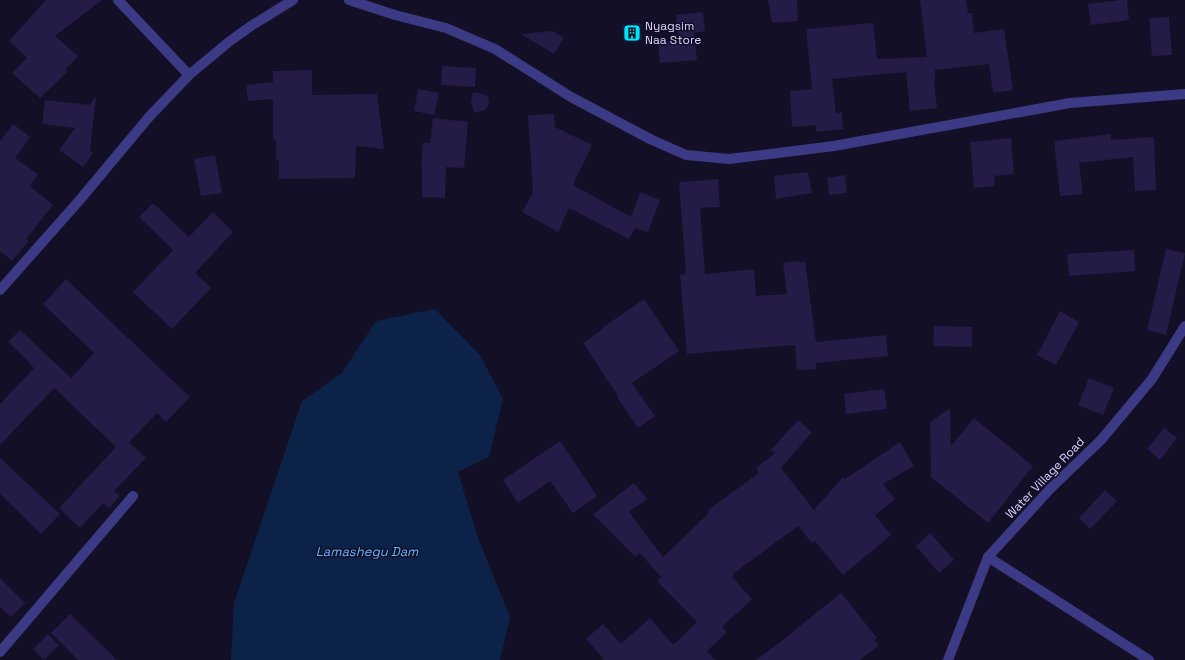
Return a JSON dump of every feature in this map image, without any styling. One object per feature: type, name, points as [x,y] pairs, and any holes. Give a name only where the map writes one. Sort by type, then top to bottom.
[{"type":"street","points":[[118,0],[189,75]]},
{"type":"street","points":[[0,290],[78,202],[150,117],[189,75],[246,30],[294,0]]},
{"type":"street","points":[[350,0],[395,15],[446,28],[496,49],[571,97],[650,139],[686,155],[729,159],[834,146],[1070,103],[1185,94]]},
{"type":"street","name":"Water Village Road","points":[[948,660],[988,556],[1050,489],[1101,440],[1152,379],[1185,326]]},
{"type":"street","points":[[0,652],[133,496]]},
{"type":"street","points":[[988,556],[1150,660]]},
{"type":"water","name":"Lamashegu Dam","points":[[435,309],[480,355],[503,399],[489,457],[458,472],[477,535],[510,617],[500,660],[231,660],[234,603],[302,401],[342,373],[376,321]]},
{"type":"building","points":[[46,0],[102,0],[55,36],[78,56],[65,70],[67,72],[40,98],[12,73],[27,58],[9,41]]},
{"type":"building","points":[[768,0],[797,0],[798,21],[772,23]]},
{"type":"building","points":[[920,0],[966,0],[968,13],[972,13],[974,33],[1004,29],[1013,90],[993,93],[989,64],[935,70],[934,81],[937,108],[910,111],[906,72],[832,79],[836,113],[842,112],[843,129],[816,132],[816,125],[792,127],[790,91],[812,89],[806,29],[873,23],[877,59],[927,57]]},
{"type":"building","points":[[1127,0],[1129,20],[1091,25],[1088,4]]},
{"type":"building","points":[[703,12],[705,31],[694,33],[697,60],[660,63],[658,43],[679,40],[676,15]]},
{"type":"building","points":[[1169,17],[1172,55],[1152,56],[1149,18]]},
{"type":"building","name":"Nyagsim Naa Store","points":[[640,23],[642,40],[624,42],[622,25]]},
{"type":"building","points":[[553,31],[564,38],[554,54],[521,34]]},
{"type":"building","points":[[442,66],[476,68],[475,87],[441,85]]},
{"type":"building","points":[[312,70],[312,95],[377,94],[384,149],[356,146],[355,178],[279,179],[279,160],[276,160],[276,141],[273,140],[273,99],[248,101],[246,85],[273,82],[273,71]]},
{"type":"building","points":[[418,89],[439,93],[434,115],[414,111]]},
{"type":"building","points":[[473,92],[484,94],[488,97],[489,102],[485,110],[474,113],[471,102]]},
{"type":"building","points":[[96,96],[90,151],[93,153],[83,167],[59,150],[75,128],[42,124],[45,100],[90,105]]},
{"type":"building","points":[[554,114],[555,127],[592,145],[573,185],[631,217],[640,192],[660,200],[648,232],[635,228],[629,239],[569,208],[558,232],[522,212],[533,193],[528,115]]},
{"type":"building","points":[[433,118],[468,122],[464,168],[446,167],[445,198],[422,197],[421,165],[423,143],[430,143]]},
{"type":"building","points":[[13,124],[30,137],[15,158],[38,174],[30,186],[53,205],[26,239],[29,241],[12,261],[0,251],[0,141]]},
{"type":"building","points":[[1111,134],[1111,140],[1154,137],[1156,190],[1135,191],[1133,157],[1079,163],[1083,194],[1060,196],[1054,141]]},
{"type":"building","points":[[1011,138],[1014,174],[994,176],[995,186],[974,188],[970,142]]},
{"type":"building","points":[[215,155],[222,193],[201,196],[194,159]]},
{"type":"building","points":[[808,172],[812,193],[776,199],[774,176]]},
{"type":"building","points":[[845,175],[847,193],[829,195],[827,178]]},
{"type":"building","points":[[718,179],[720,207],[700,208],[705,274],[754,269],[756,296],[787,294],[783,263],[799,261],[805,262],[816,342],[886,335],[888,356],[816,363],[816,369],[797,370],[795,345],[687,354],[680,275],[686,274],[679,182]]},
{"type":"building","points":[[153,203],[189,237],[213,212],[233,232],[195,273],[211,288],[172,329],[133,292],[173,250],[139,217]]},
{"type":"building","points":[[1166,249],[1185,253],[1166,335],[1147,330]]},
{"type":"building","points":[[1134,250],[1135,271],[1069,276],[1067,254]]},
{"type":"building","points":[[66,279],[190,397],[166,422],[157,413],[129,442],[146,458],[114,491],[120,496],[109,508],[103,503],[80,528],[59,508],[116,447],[54,388],[0,445],[0,404],[34,368],[8,342],[20,330],[71,378],[94,353],[43,304]]},
{"type":"building","points":[[644,299],[679,351],[632,383],[655,416],[638,428],[583,343]]},
{"type":"building","points":[[1060,311],[1079,322],[1056,365],[1037,355]]},
{"type":"building","points":[[934,326],[972,327],[972,347],[933,346]]},
{"type":"building","points":[[1089,378],[1114,388],[1103,415],[1078,405]]},
{"type":"building","points":[[884,389],[887,409],[846,414],[844,394]]},
{"type":"building","points":[[950,408],[951,446],[974,418],[1033,466],[988,523],[931,477],[930,422]]},
{"type":"building","points":[[798,420],[812,432],[781,468],[814,510],[843,477],[845,479],[900,442],[914,466],[883,484],[895,499],[875,515],[891,535],[843,575],[815,541],[812,543],[798,526],[733,574],[734,575],[732,577],[752,599],[722,627],[727,632],[707,651],[715,660],[602,660],[604,659],[586,639],[603,624],[621,644],[650,618],[673,645],[697,622],[657,581],[661,577],[640,553],[635,557],[593,514],[634,483],[647,499],[629,512],[663,557],[709,513],[708,510],[759,473],[756,468],[775,453],[771,450]]},
{"type":"building","points":[[1164,428],[1177,438],[1160,460],[1147,449]]},
{"type":"building","points":[[560,441],[597,496],[573,513],[550,481],[518,503],[503,480]]},
{"type":"building","points":[[0,458],[60,514],[41,534],[0,494]]},
{"type":"building","points":[[1105,490],[1117,501],[1090,529],[1079,518]]},
{"type":"building","points":[[930,533],[954,560],[939,573],[916,546]]},
{"type":"building","points":[[0,578],[25,603],[11,617],[0,607]]},
{"type":"building","points":[[841,593],[877,638],[874,640],[879,645],[860,660],[756,660],[791,634]]},
{"type":"building","points":[[70,614],[117,660],[78,660],[51,633]]},
{"type":"building","points":[[48,634],[59,645],[44,660],[33,649]]},
{"type":"place","name":"Nyagsim Naa Store","points":[[632,33]]}]
